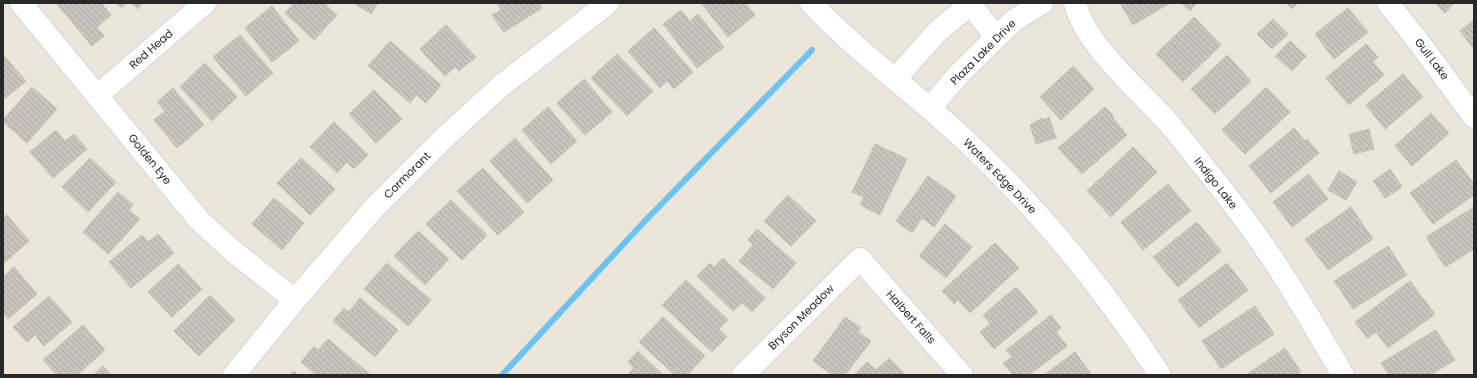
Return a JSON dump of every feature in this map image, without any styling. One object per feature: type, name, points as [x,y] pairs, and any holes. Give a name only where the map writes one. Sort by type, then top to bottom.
[{"type":"street","name":"Golden Eye","points":[[20,3],[98,95],[199,220],[234,252],[295,300]]},
{"type":"street","name":"Red Head","points":[[98,95],[205,3]]},
{"type":"street","name":"Cormorant","points":[[234,375],[295,300],[375,207],[444,138],[502,85],[607,3]]},
{"type":"street","name":"Waters Edge Drive","points":[[811,3],[836,28],[930,108],[990,164],[1050,229],[1098,288],[1160,375]]},
{"type":"street","name":"Plaza Lake Drive","points":[[930,108],[960,73],[1013,21],[1042,3]]},
{"type":"street","name":"Indigo Lake","points":[[1075,3],[1085,29],[1103,52],[1172,127],[1251,228],[1312,320],[1343,375]]},
{"type":"street","name":"Gull Lake","points":[[1388,3],[1474,117]]},
{"type":"street","points":[[895,79],[938,31],[971,4],[996,37]]},
{"type":"street","name":"Bryson Meadow","points":[[743,375],[860,259]]},
{"type":"street","name":"Halbert Falls","points":[[860,259],[962,375]]},
{"type":"building","points":[[56,3],[101,3],[111,15],[97,27],[104,36],[92,46]]},
{"type":"building","points":[[116,3],[126,3],[122,8]]},
{"type":"building","points":[[131,3],[143,3],[138,9]]},
{"type":"building","points":[[294,3],[324,3],[337,15],[314,40],[285,13]]},
{"type":"building","points":[[354,3],[378,3],[371,14]]},
{"type":"building","points":[[497,3],[538,3],[542,8],[504,32],[492,15],[501,10]]},
{"type":"building","points":[[701,3],[745,3],[755,15],[728,37]]},
{"type":"building","points":[[1120,3],[1170,3],[1133,25]]},
{"type":"building","points":[[1181,3],[1197,3],[1190,11]]},
{"type":"building","points":[[1286,3],[1298,3],[1292,9]]},
{"type":"building","points":[[1435,3],[1454,3],[1445,13]]},
{"type":"building","points":[[272,6],[299,41],[272,62],[245,28]]},
{"type":"building","points":[[1348,8],[1368,32],[1334,59],[1315,34]]},
{"type":"building","points":[[681,10],[690,21],[698,14],[724,47],[697,68],[663,24]]},
{"type":"building","points":[[1194,17],[1221,45],[1183,82],[1156,54]]},
{"type":"building","points":[[1273,19],[1288,34],[1272,49],[1257,34]]},
{"type":"building","points":[[1474,20],[1474,49],[1460,31]]},
{"type":"building","points":[[446,25],[476,57],[459,71],[455,67],[445,76],[420,49]]},
{"type":"building","points":[[654,28],[693,72],[674,89],[667,81],[660,88],[628,51]]},
{"type":"building","points":[[240,35],[273,73],[246,96],[213,57]]},
{"type":"building","points":[[390,41],[441,85],[426,103],[416,95],[410,103],[368,66]]},
{"type":"building","points":[[1290,41],[1306,56],[1292,71],[1275,56]]},
{"type":"building","points":[[1366,44],[1378,57],[1373,62],[1384,75],[1349,105],[1326,78]]},
{"type":"building","points":[[617,54],[653,91],[627,116],[591,78]]},
{"type":"building","points":[[3,55],[26,81],[3,100]]},
{"type":"building","points":[[1227,55],[1251,81],[1215,114],[1191,89]]},
{"type":"building","points":[[205,63],[237,97],[212,121],[180,87]]},
{"type":"building","points":[[1073,66],[1094,89],[1061,120],[1040,97]]},
{"type":"building","points":[[1403,74],[1423,97],[1385,129],[1366,105]]},
{"type":"building","points":[[584,79],[612,112],[585,135],[557,103]]},
{"type":"building","points":[[32,87],[57,109],[27,143],[3,122],[3,120]]},
{"type":"building","points":[[1266,87],[1290,112],[1245,154],[1222,130]]},
{"type":"building","points":[[173,88],[204,125],[177,148],[154,120],[165,111],[157,102]]},
{"type":"building","points":[[374,90],[402,119],[376,143],[349,114]]},
{"type":"building","points":[[548,107],[577,141],[551,164],[522,130]]},
{"type":"building","points":[[1105,107],[1127,135],[1082,174],[1058,148]]},
{"type":"building","points":[[1431,113],[1449,133],[1412,166],[1395,146]]},
{"type":"building","points":[[1049,117],[1056,138],[1036,144],[1030,125],[1042,118],[1042,120]]},
{"type":"building","points":[[334,122],[368,155],[354,169],[347,162],[337,173],[310,147]]},
{"type":"building","points":[[1294,128],[1305,141],[1307,139],[1319,153],[1271,193],[1249,166]]},
{"type":"building","points":[[1369,129],[1374,149],[1354,154],[1349,134]]},
{"type":"building","points":[[56,130],[65,141],[74,134],[87,149],[53,178],[30,152]]},
{"type":"building","points":[[515,138],[553,180],[527,203],[490,161]]},
{"type":"building","points":[[875,144],[907,159],[880,215],[860,205],[864,197],[852,192]]},
{"type":"building","points":[[1133,147],[1157,172],[1111,217],[1087,191]]},
{"type":"building","points":[[90,158],[116,182],[88,212],[62,187]]},
{"type":"building","points":[[301,158],[335,189],[310,215],[277,183]]},
{"type":"building","points":[[1456,160],[1474,184],[1474,195],[1433,224],[1410,193]]},
{"type":"building","points":[[483,168],[524,212],[498,235],[457,191]]},
{"type":"building","points":[[1390,169],[1402,187],[1385,198],[1373,181]]},
{"type":"building","points":[[1339,171],[1357,182],[1346,200],[1328,190]]},
{"type":"building","points":[[1309,174],[1328,199],[1292,227],[1273,202]]},
{"type":"building","points":[[928,176],[956,196],[934,227],[922,218],[912,233],[896,221]]},
{"type":"building","points":[[1168,184],[1191,211],[1143,250],[1121,222]]},
{"type":"building","points":[[118,192],[133,205],[129,210],[140,219],[108,254],[83,232]]},
{"type":"building","points":[[788,195],[816,221],[791,246],[764,221]]},
{"type":"building","points":[[274,198],[304,223],[282,250],[252,224]]},
{"type":"building","points":[[451,200],[487,235],[462,260],[426,224]]},
{"type":"building","points":[[1351,207],[1373,239],[1328,270],[1305,239]]},
{"type":"building","points":[[1474,207],[1474,249],[1445,267],[1426,237]]},
{"type":"building","points":[[7,215],[29,241],[3,264],[3,218]]},
{"type":"building","points":[[1197,222],[1221,251],[1178,287],[1153,257]]},
{"type":"building","points":[[945,224],[972,247],[946,278],[919,256]]},
{"type":"building","points":[[757,229],[796,263],[773,289],[739,261],[753,245],[748,240]]},
{"type":"building","points":[[418,231],[449,259],[425,285],[394,256]]},
{"type":"building","points":[[158,234],[174,253],[131,288],[109,262],[142,235],[148,242]]},
{"type":"building","points":[[995,243],[1019,268],[970,313],[958,300],[954,304],[942,291]]},
{"type":"building","points":[[1388,246],[1407,275],[1353,309],[1334,281]]},
{"type":"building","points":[[723,258],[765,298],[752,312],[742,303],[733,311],[697,276],[710,263],[714,267]]},
{"type":"building","points":[[387,263],[431,300],[408,326],[364,289]]},
{"type":"building","points":[[1227,263],[1248,290],[1199,328],[1178,300]]},
{"type":"building","points":[[178,264],[202,289],[172,317],[148,292]]},
{"type":"building","points":[[14,267],[37,294],[8,319],[3,313],[3,277]]},
{"type":"building","points":[[686,280],[728,320],[719,329],[727,337],[712,352],[662,305]]},
{"type":"building","points":[[1410,281],[1435,314],[1388,348],[1376,332],[1367,338],[1355,322]]},
{"type":"building","points":[[1016,287],[1038,312],[994,349],[980,332],[990,324],[983,315]]},
{"type":"building","points":[[210,295],[235,320],[199,356],[174,331]]},
{"type":"building","points":[[49,296],[72,322],[44,346],[35,335],[27,342],[13,327]]},
{"type":"building","points":[[360,298],[398,330],[375,357],[333,321],[344,308],[349,312]]},
{"type":"building","points":[[1255,306],[1274,334],[1221,369],[1202,341]]},
{"type":"building","points":[[1051,315],[1061,328],[1056,332],[1067,346],[1029,375],[1013,375],[1003,363],[1012,357],[1006,350]]},
{"type":"building","points":[[663,317],[705,356],[687,375],[675,375],[639,342]]},
{"type":"building","points":[[845,317],[861,328],[858,332],[871,341],[845,375],[832,375],[813,361]]},
{"type":"building","points":[[83,325],[105,350],[77,375],[57,375],[43,360]]},
{"type":"building","points":[[1436,330],[1455,360],[1430,375],[1389,375],[1381,363]]},
{"type":"building","points":[[328,339],[371,375],[316,375],[301,362],[314,346],[318,350]]},
{"type":"building","points":[[1285,348],[1301,372],[1296,375],[1246,375]]},
{"type":"building","points":[[638,351],[663,375],[627,375],[634,368],[628,362]]},
{"type":"building","points":[[1075,352],[1092,375],[1044,375]]},
{"type":"building","points":[[889,358],[904,373],[902,375],[854,375],[867,362],[876,370]]},
{"type":"building","points":[[103,366],[111,375],[93,375]]},
{"type":"building","points":[[293,371],[299,375],[290,375]]},
{"type":"waterway","points":[[502,375],[644,222],[812,50]]}]
